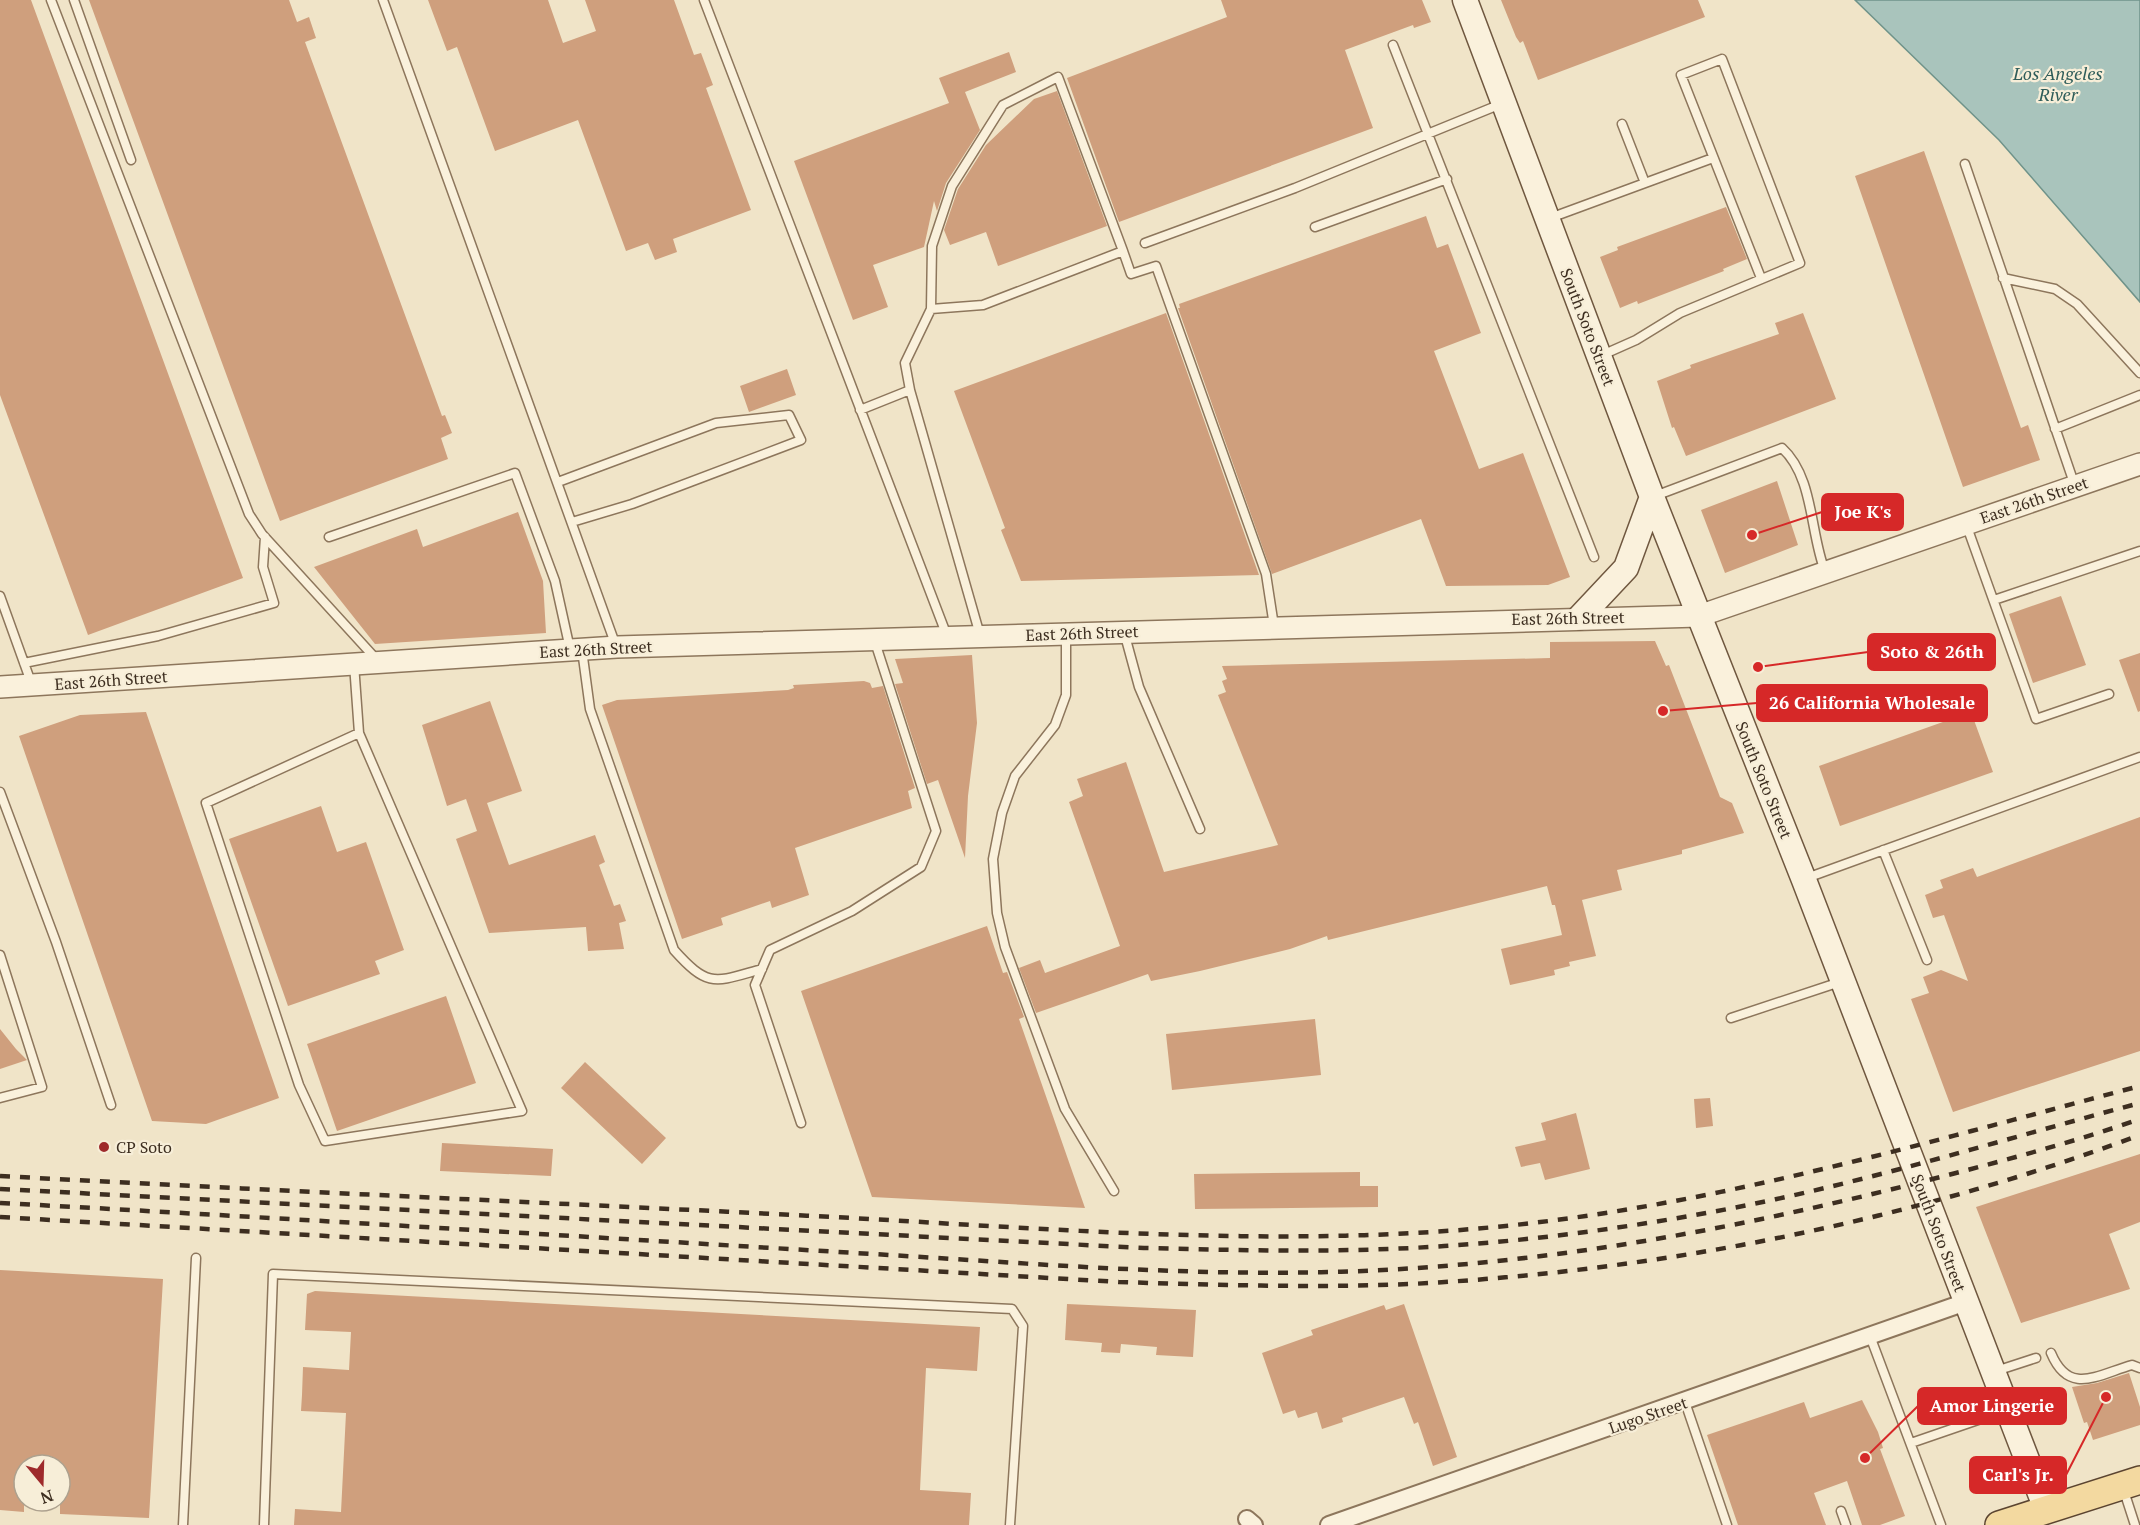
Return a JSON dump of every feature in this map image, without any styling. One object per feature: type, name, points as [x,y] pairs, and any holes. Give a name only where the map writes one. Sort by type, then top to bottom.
[{"type":"main road","name":"South Soto Street","points":[[1465,0],[1652,497],[1804,880],[2049,1517]]},
{"type":"main road","points":[[1580,617],[1626,568],[1652,497]]},
{"type":"main road","points":[[1998,1525],[2049,1517],[2131,1483]]},
{"type":"street","name":"East 26th Street","points":[[0,687],[617,647],[1580,617],[1699,616],[2140,464]]},
{"type":"street","name":"Lugo Street","points":[[1329,1525],[1966,1302]]},
{"type":"lane","points":[[51,0],[249,514],[265,537],[379,662]]},
{"type":"lane","points":[[74,0],[131,160]]},
{"type":"lane","points":[[383,0],[617,647]]},
{"type":"lane","points":[[704,0],[947,637]]},
{"type":"lane","points":[[1393,45],[1594,557]]},
{"type":"lane","points":[[1599,356],[1635,340],[1680,313],[1800,263],[1722,59],[1682,75],[1761,278]]},
{"type":"lane","points":[[980,636],[910,390],[905,363],[931,309],[932,246],[952,186],[1003,105],[1058,77],[1131,274],[1156,267],[1266,574],[1274,626]]},
{"type":"lane","points":[[1145,243],[1296,188],[1504,103]]},
{"type":"lane","points":[[1622,124],[1645,183]]},
{"type":"lane","points":[[1548,219],[1713,158]]},
{"type":"lane","points":[[1965,164],[2075,486]]},
{"type":"lane","points":[[1315,227],[1447,179]]},
{"type":"lane","points":[[931,309],[983,305],[1123,251]]},
{"type":"lane","points":[[2003,278],[2055,289],[2077,304],[2140,373]]},
{"type":"lane","points":[[860,410],[910,390]]},
{"type":"lane","points":[[2055,429],[2140,395]]},
{"type":"lane","points":[[558,482],[716,423],[789,415],[797,428],[801,440],[632,504],[572,522]]},
{"type":"lane","points":[[1652,497],[1782,448],[1791,455],[1803,482],[1817,538],[1816,549],[1825,572]]},
{"type":"lane","points":[[329,537],[515,473],[555,581],[576,649],[590,709],[674,950],[695,974],[721,980],[762,969]]},
{"type":"lane","points":[[1966,524],[2036,719],[2109,694]]},
{"type":"lane","points":[[24,663],[158,636],[274,603],[263,567],[265,537]]},
{"type":"lane","points":[[1994,600],[2140,551]]},
{"type":"lane","points":[[0,596],[32,685]]},
{"type":"lane","points":[[1124,631],[1139,687],[1200,830]]},
{"type":"lane","points":[[1066,633],[1066,695],[1055,725],[1015,776],[1002,813],[993,859],[997,913],[1005,947],[1065,1109],[1114,1191]]},
{"type":"lane","points":[[801,1122],[755,985],[770,950],[852,911],[921,867],[936,831],[874,639]]},
{"type":"lane","points":[[354,664],[359,733],[522,1111],[326,1141],[299,1085],[206,803],[359,733]]},
{"type":"lane","points":[[1804,880],[2140,757]]},
{"type":"lane","points":[[0,792],[56,942],[111,1105]]},
{"type":"lane","points":[[1883,850],[1927,960]]},
{"type":"lane","points":[[0,954],[42,1087],[0,1098]]},
{"type":"lane","points":[[1731,1017],[1843,981]]},
{"type":"lane","points":[[183,1525],[196,1258]]},
{"type":"lane","points":[[264,1525],[273,1274],[1012,1309],[1023,1326],[1010,1525]]},
{"type":"lane","points":[[1870,1336],[1941,1525]]},
{"type":"lane","points":[[2051,1353],[2061,1372],[2068,1378],[2079,1380],[2132,1365],[2140,1368]]},
{"type":"lane","points":[[1994,1371],[2036,1358]]},
{"type":"lane","points":[[1685,1402],[1727,1525]]},
{"type":"lane","points":[[1911,1443],[2009,1409]]},
{"type":"lane","points":[[2131,1483],[2135,1525]]},
{"type":"lane","points":[[1841,1511],[1846,1525]]},
{"type":"water","name":"Los Angeles River","points":[[1855,0],[2140,0],[2140,302],[1999,140]]},
{"type":"building","points":[[0,0],[31,0],[243,578],[88,635],[0,395]]},
{"type":"building","points":[[89,0],[289,0],[297,22],[309,17],[316,38],[305,42],[442,416],[445,415],[452,433],[441,438],[448,459],[280,521]]},
{"type":"building","points":[[428,0],[548,0],[563,43],[596,31],[585,0],[674,0],[694,55],[701,53],[713,85],[706,88],[751,210],[673,239],[677,252],[655,260],[648,243],[626,251],[578,120],[495,151],[457,47],[447,51]]},
{"type":"building","points":[[1221,0],[1422,0],[1431,22],[1414,28],[1413,25],[1345,50],[1373,128],[1119,222],[1067,78],[1227,17]]},
{"type":"building","points":[[1501,0],[1698,0],[1705,17],[1538,80],[1523,41],[1520,43],[1516,37]]},
{"type":"building","points":[[1009,52],[1016,72],[965,92],[980,130],[946,183],[937,211],[934,201],[924,247],[873,265],[888,307],[853,320],[794,161],[949,103],[939,78]]},
{"type":"building","points":[[1057,91],[1107,226],[998,266],[986,232],[950,245],[944,230],[958,189],[986,145],[1034,99]]},
{"type":"building","points":[[1924,151],[2021,428],[2028,425],[2040,460],[1963,487],[1855,176]]},
{"type":"building","points":[[1726,207],[1747,259],[1723,269],[1724,271],[1638,304],[1637,301],[1620,308],[1600,257],[1618,250],[1617,247]]},
{"type":"building","points":[[1426,216],[1437,248],[1448,244],[1481,333],[1434,351],[1479,469],[1523,453],[1570,577],[1548,585],[1446,586],[1421,519],[1272,574],[1178,308],[1180,308],[1179,304]]},
{"type":"building","points":[[1166,313],[1259,575],[1021,581],[1001,530],[1005,528],[954,391]]},
{"type":"building","points":[[1803,313],[1836,399],[1686,456],[1674,427],[1672,428],[1657,381],[1691,368],[1690,365],[1779,334],[1775,323]]},
{"type":"building","points":[[787,369],[796,395],[749,412],[740,386]]},
{"type":"building","points":[[1777,481],[1798,545],[1725,573],[1701,510]]},
{"type":"building","points":[[518,512],[543,581],[546,633],[375,644],[314,567],[417,529],[423,547]]},
{"type":"building","points":[[2061,596],[2086,665],[2033,683],[2009,614]]},
{"type":"building","points":[[1655,641],[1666,666],[1669,665],[1720,797],[1732,803],[1744,833],[1682,850],[1682,854],[1617,870],[1622,890],[1582,900],[1596,956],[1569,962],[1570,966],[1554,970],[1555,975],[1510,985],[1501,949],[1562,935],[1555,905],[1552,905],[1547,886],[1328,940],[1327,936],[1290,949],[1200,971],[1151,981],[1148,974],[1036,1013],[1019,968],[1040,960],[1045,973],[1120,946],[1069,802],[1083,796],[1077,779],[1126,762],[1164,872],[1278,845],[1218,695],[1226,692],[1222,681],[1227,679],[1222,666],[1550,658],[1550,642]]},
{"type":"building","points":[[2140,653],[2140,711],[2138,712],[2119,660]]},
{"type":"building","points":[[972,655],[977,723],[968,796],[965,858],[938,780],[927,784],[895,684],[903,683],[895,659]]},
{"type":"building","points":[[864,681],[870,683],[872,688],[883,686],[915,788],[908,791],[912,808],[795,848],[809,895],[772,908],[770,901],[721,918],[723,925],[682,939],[602,705],[617,700],[788,690],[794,688],[793,685]]},
{"type":"building","points":[[490,701],[522,791],[487,803],[509,865],[595,835],[605,862],[599,865],[614,906],[620,904],[626,921],[619,923],[624,949],[588,951],[586,927],[489,933],[456,839],[477,831],[466,799],[447,806],[422,725]]},
{"type":"building","points":[[146,712],[279,1098],[206,1124],[152,1121],[19,736],[80,715]]},
{"type":"building","points":[[1971,712],[1993,772],[1840,826],[1819,766]]},
{"type":"building","points":[[321,806],[337,852],[366,842],[404,950],[375,961],[380,974],[288,1006],[229,839]]},
{"type":"building","points":[[2140,817],[2140,1051],[1953,1112],[1911,999],[1929,993],[1923,977],[1941,970],[1968,981],[1944,915],[1933,918],[1925,895],[1943,888],[1940,880],[1973,868],[1977,877]]},
{"type":"building","points":[[987,926],[1003,973],[1007,972],[1024,1017],[1019,1019],[1085,1208],[872,1197],[801,991]]},
{"type":"building","points":[[446,996],[476,1083],[337,1131],[307,1044]]},
{"type":"building","points":[[1315,1019],[1321,1075],[1172,1090],[1166,1034]]},
{"type":"building","points":[[0,1029],[16,1049],[27,1060],[0,1069]]},
{"type":"building","points":[[585,1062],[666,1138],[642,1164],[561,1088]]},
{"type":"building","points":[[1710,1098],[1713,1126],[1696,1128],[1694,1099]]},
{"type":"building","points":[[1576,1113],[1590,1169],[1545,1180],[1540,1163],[1521,1167],[1515,1147],[1546,1140],[1541,1123]]},
{"type":"building","points":[[442,1143],[553,1149],[551,1176],[440,1171]]},
{"type":"building","points":[[2140,1154],[2140,1222],[2109,1234],[2130,1289],[2021,1323],[1976,1207]]},
{"type":"building","points":[[1360,1172],[1360,1186],[1378,1186],[1378,1207],[1195,1209],[1194,1174]]},
{"type":"building","points":[[0,1270],[163,1279],[149,1518],[60,1514],[72,1513],[72,1453],[12,1453],[12,1511],[0,1510]]},
{"type":"building","points":[[315,1291],[980,1327],[977,1371],[926,1368],[920,1490],[971,1493],[969,1525],[294,1525],[295,1509],[341,1512],[346,1413],[301,1411],[303,1367],[349,1370],[351,1332],[305,1330],[307,1294]]},
{"type":"building","points":[[1067,1304],[1196,1310],[1193,1357],[1156,1355],[1157,1347],[1121,1344],[1120,1353],[1101,1352],[1102,1343],[1065,1340]]},
{"type":"building","points":[[1404,1304],[1457,1457],[1433,1466],[1418,1422],[1414,1424],[1404,1397],[1342,1418],[1343,1422],[1322,1429],[1317,1412],[1298,1418],[1295,1410],[1283,1414],[1262,1353],[1313,1335],[1311,1330],[1384,1305],[1386,1310]]},
{"type":"building","points":[[2129,1373],[2140,1407],[2140,1425],[2093,1440],[2087,1422],[2084,1423],[2072,1387],[2097,1383]]},
{"type":"building","points":[[1862,1400],[1878,1432],[1883,1448],[1880,1449],[1905,1516],[1880,1525],[1862,1525],[1847,1481],[1814,1493],[1826,1525],[1738,1525],[1707,1435],[1804,1402],[1810,1418]]},
{"type":"railway","points":[[0,1176],[1082,1231],[1247,1236],[1412,1233],[1495,1227],[1577,1217],[1740,1188],[1900,1150],[2140,1086]]},
{"type":"railway","points":[[0,1189],[1144,1248],[1297,1251],[1388,1249],[1508,1241],[1588,1232],[1761,1202],[1870,1177],[2140,1103]]},
{"type":"railway","points":[[0,1203],[1143,1270],[1287,1273],[1358,1271],[1492,1262],[1616,1246],[1738,1224],[1949,1175],[2059,1145],[2140,1119]]},
{"type":"railway","points":[[0,1217],[1119,1282],[1302,1286],[1411,1284],[1597,1267],[1690,1254],[1782,1237],[1873,1217],[1963,1193],[2052,1166],[2140,1135]]},
{"type":"place","name":"Joe K's","points":[[1752,535]]},
{"type":"place","name":"Soto & 26th","points":[[1758,667]]},
{"type":"place","name":"26 California Wholesale","points":[[1663,711]]},
{"type":"place","name":"CP Soto","points":[[104,1147]]},
{"type":"place","name":"Carl's Jr.","points":[[2106,1397]]},
{"type":"place","name":"Amor Lingerie","points":[[1865,1458]]}]
